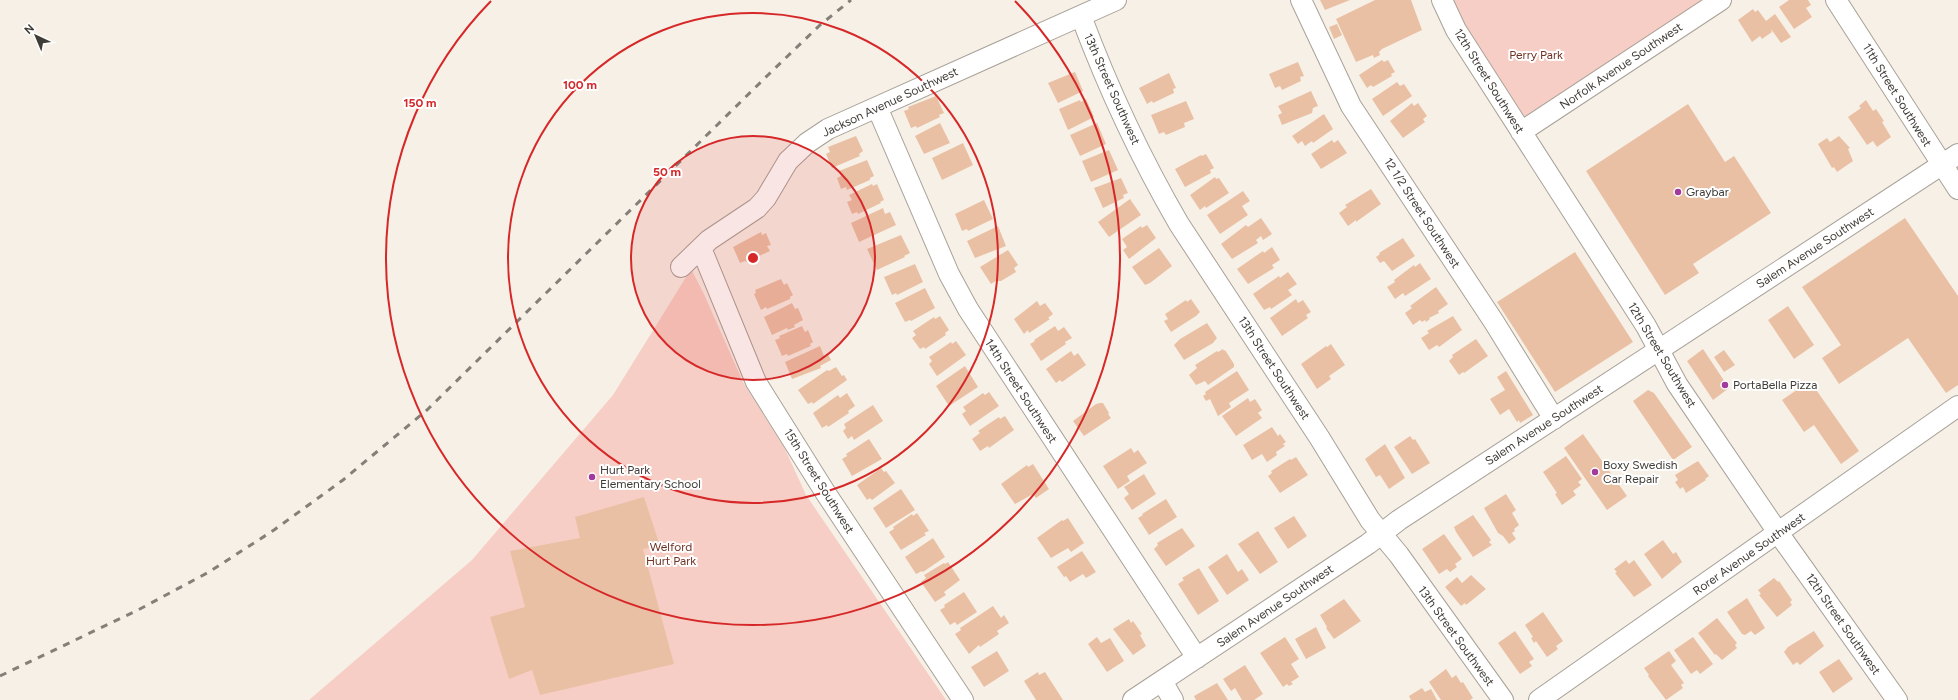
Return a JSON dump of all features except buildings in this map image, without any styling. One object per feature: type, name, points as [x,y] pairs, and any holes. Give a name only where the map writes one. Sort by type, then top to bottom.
[{"type":"street","name":"Jackson Avenue Southwest","points":[[681,267],[709,240],[757,208],[766,198],[788,160],[807,143],[828,129],[1116,0]]},
{"type":"street","name":"12 1/2 Street Southwest","points":[[1301,0],[1331,67],[1351,106],[1494,322],[1554,419]]},
{"type":"street","name":"12th Street Southwest","points":[[1442,0],[1456,30],[1646,326],[1677,384],[1779,534],[1897,700]]},
{"type":"street","name":"Norfolk Avenue Southwest","points":[[1521,132],[1721,0]]},
{"type":"street","name":"11th Street Southwest","points":[[1836,0],[1958,189]]},
{"type":"street","name":"13th Street Southwest","points":[[1081,16],[1095,53],[1130,132],[1162,194],[1370,520],[1382,534],[1503,700]]},
{"type":"street","name":"14th Street Southwest","points":[[877,107],[949,274],[968,309],[1197,658]]},
{"type":"street","name":"Salem Avenue Southwest","points":[[1133,700],[1382,534],[1399,520],[1958,154]]},
{"type":"street","name":"15th Street Southwest","points":[[701,248],[756,382],[824,492],[963,700]]},
{"type":"street","name":"Rorer Avenue Southwest","points":[[1539,700],[1779,534],[1958,406]]},
{"type":"street","points":[[1162,681],[1173,700]]},
{"type":"green space","name":"Perry Park","points":[[1442,0],[1721,0],[1521,132]]},
{"type":"green space","name":"Welford Hurt Park","points":[[691,269],[703,292],[743,382],[785,449],[806,495],[946,700],[309,700],[472,560],[613,395]]},
{"type":"railway","points":[[0,676],[138,610],[209,572],[274,530],[343,480],[427,410],[768,75],[820,25],[851,0]]},
{"type":"place","name":"Graybar","points":[[1678,192]]},
{"type":"place","name":"PortaBella Pizza","points":[[1725,385]]},
{"type":"place","name":"Boxy Swedish Car Repair","points":[[1595,472]]},
{"type":"place","name":"Hurt Park Elementary School","points":[[592,477]]}]
